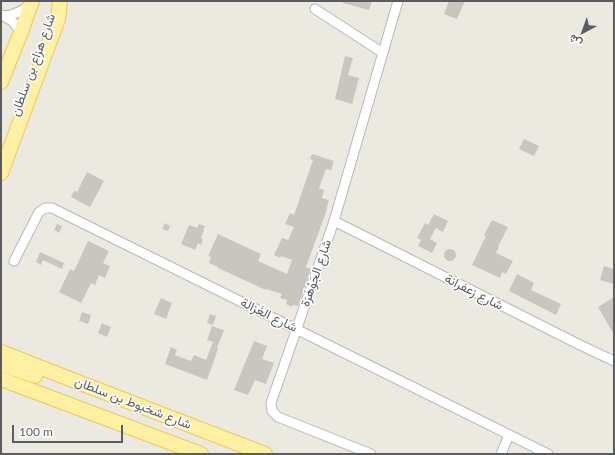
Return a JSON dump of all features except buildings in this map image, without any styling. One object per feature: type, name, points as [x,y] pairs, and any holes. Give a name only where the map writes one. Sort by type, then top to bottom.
[{"type":"main road","name":"شارع هزاع بن سلطان","points":[[1,151],[57,1]]},
{"type":"main road","points":[[1,173],[58,19],[60,1]]},
{"type":"main road","name":"شارع هزاع بن سلطان","points":[[1,82],[31,3]]},
{"type":"main road","points":[[1,343],[100,381],[131,395],[141,401],[148,409]]},
{"type":"main road","name":"شارع شخبوط بن سلطان","points":[[1,352],[265,454]]},
{"type":"main road","points":[[1,364],[110,400],[132,402]]},
{"type":"main road","name":"شارع شخبوط بن سلطان","points":[[1,379],[201,454]]},
{"type":"street","name":"شارع الجَوْهَرَة","points":[[371,454],[278,417],[272,411],[271,403],[334,221],[398,1]]},
{"type":"street","points":[[3,15],[19,13],[31,3]]},
{"type":"street","points":[[315,9],[383,53]]},
{"type":"street","points":[[3,15],[21,32]]},
{"type":"street","name":"شارع الغَزالة","points":[[14,261],[39,212],[45,208],[52,208],[548,454]]},
{"type":"street","name":"شارع زعفرانة","points":[[334,221],[614,361]]},
{"type":"street","points":[[501,454],[509,435]]}]
